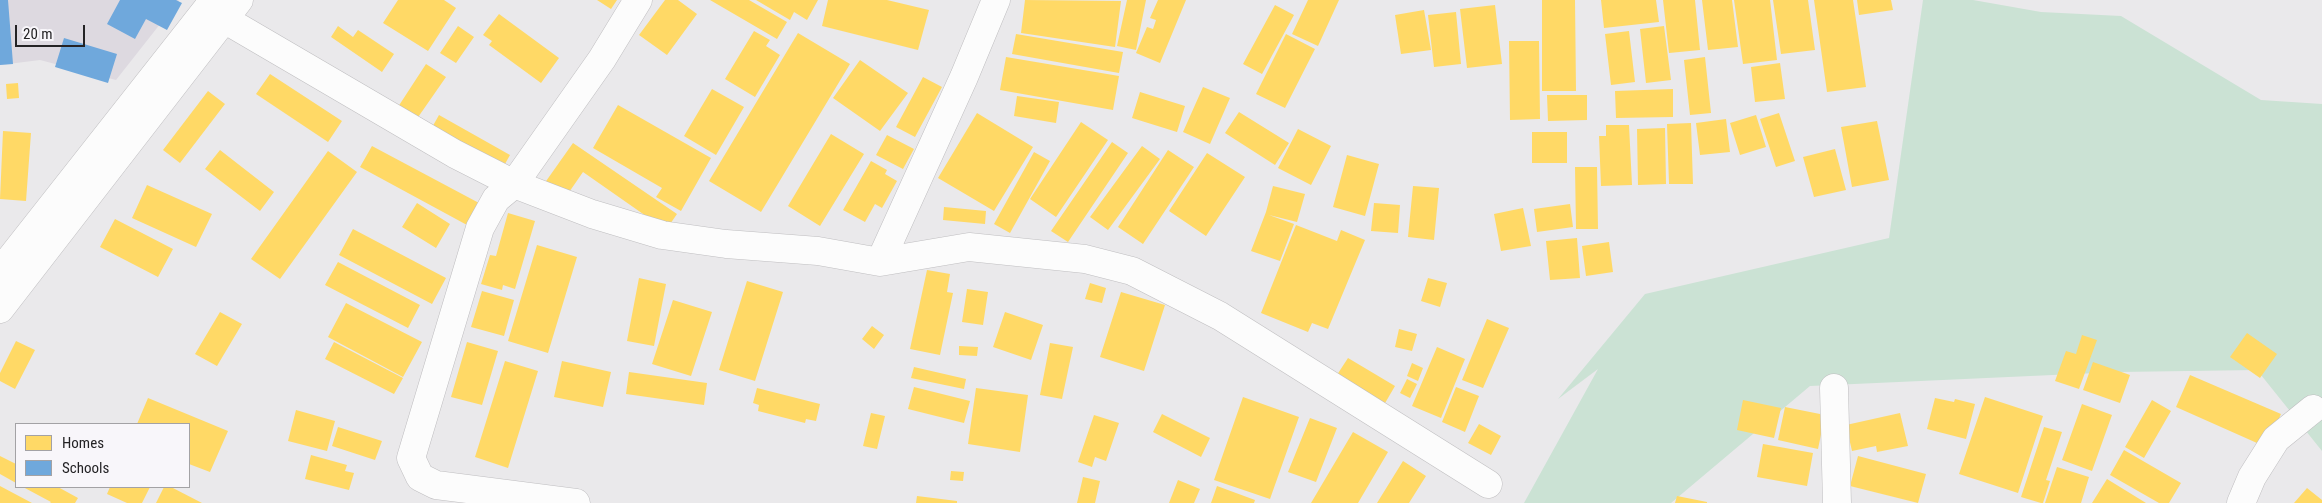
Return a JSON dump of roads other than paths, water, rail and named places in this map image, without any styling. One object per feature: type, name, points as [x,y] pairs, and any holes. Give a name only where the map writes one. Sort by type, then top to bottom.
[{"type":"street","points":[[576,503],[436,485],[420,477],[411,458],[480,228],[496,199],[514,184],[602,59],[638,0]]},
{"type":"street","points":[[880,262],[964,77],[996,0]]},
{"type":"street","points":[[226,6],[455,154],[514,184],[592,214],[662,235],[726,244],[818,251],[880,262],[969,247],[1085,259],[1132,271],[1220,316],[1488,484]]},
{"type":"street","points":[[0,272],[226,6]]},
{"type":"street","points":[[0,309],[226,6]]},
{"type":"street","points":[[1834,388],[1837,503]]},
{"type":"street","points":[[2241,503],[2252,477],[2276,439],[2313,409]]}]
